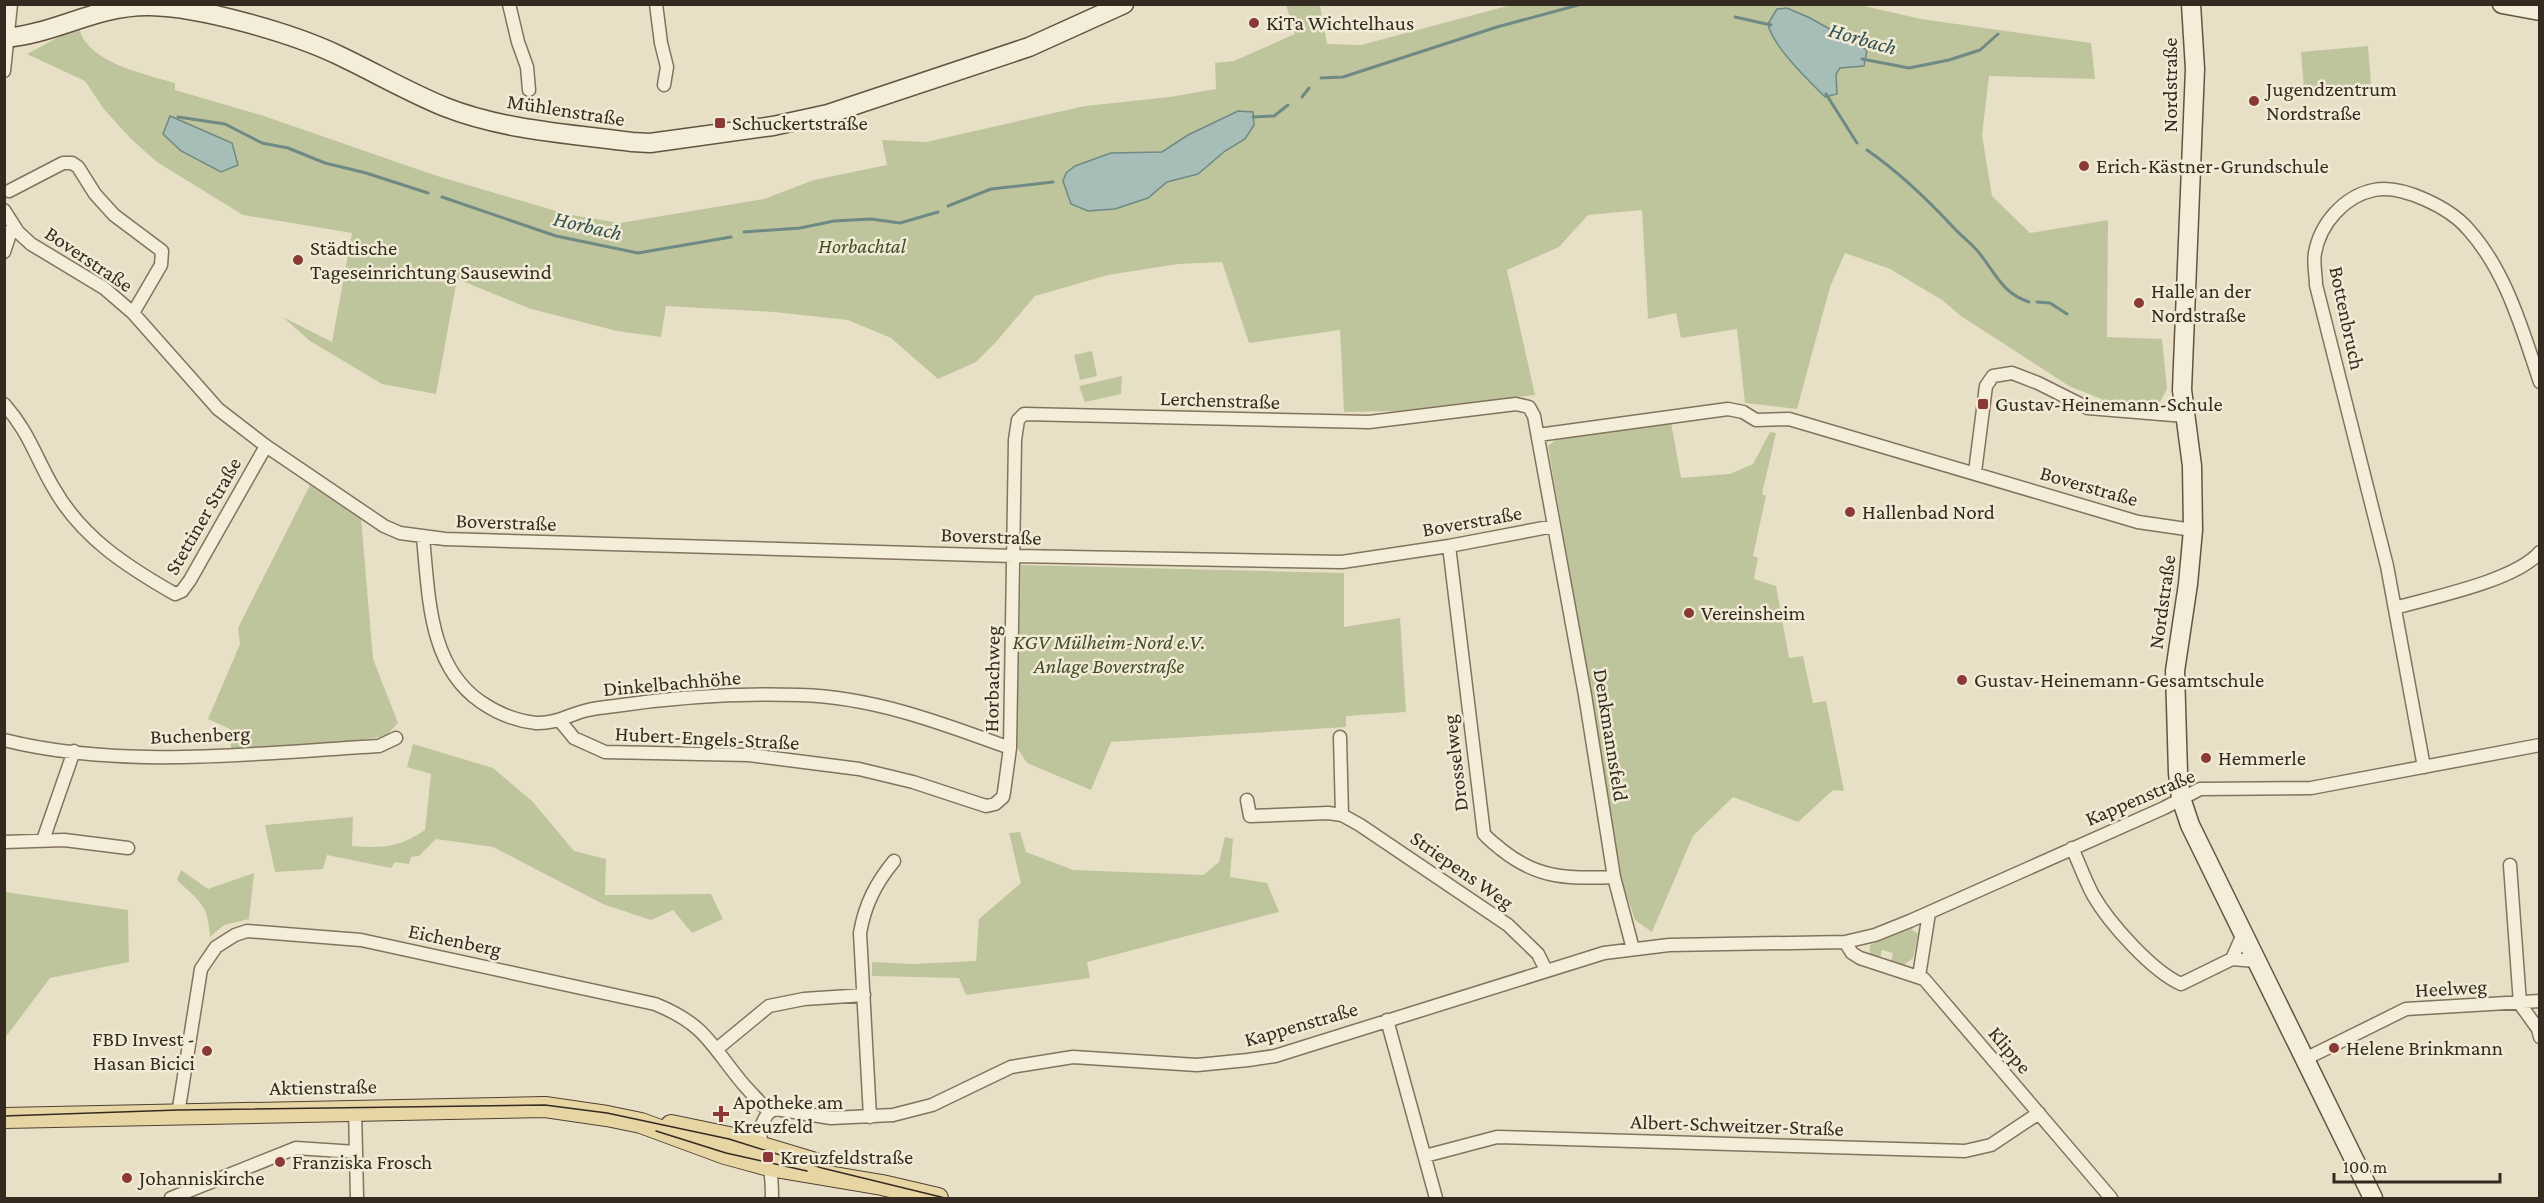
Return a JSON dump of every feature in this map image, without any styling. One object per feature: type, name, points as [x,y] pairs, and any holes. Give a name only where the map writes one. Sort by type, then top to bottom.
[{"type":"main road","name":"Aktienstraße","points":[[4,1118],[355,1109],[545,1107],[608,1116],[641,1124],[676,1125],[765,1156],[938,1198]]},
{"type":"street","points":[[4,71],[11,4]]},
{"type":"street","points":[[509,4],[527,67],[529,90]]},
{"type":"street","points":[[656,4],[667,67],[664,85]]},
{"type":"street","name":"Mühlenstraße","points":[[6,38],[33,33],[110,9],[152,6],[180,8],[310,44],[337,54],[445,107],[479,119],[632,142],[650,142],[773,126],[828,114],[1037,44],[1125,4]]},
{"type":"street","name":"Nordstraße","points":[[2192,4],[2195,69],[2182,390],[2192,466],[2193,530],[2188,584],[2175,671],[2181,798],[2185,815],[2303,1060],[2373,1198]]},
{"type":"street","points":[[2502,4],[2540,11]]},
{"type":"street","points":[[9,191],[63,164],[72,163],[78,167],[95,194],[114,215],[162,251],[161,265],[133,313]]},
{"type":"street","name":"Bottenbruch","points":[[2424,767],[2395,608],[2370,497],[2316,285],[2314,255],[2327,221],[2350,201],[2374,189],[2410,193],[2442,207],[2468,228],[2489,259],[2514,306],[2540,382]]},
{"type":"street","name":"Boverstraße","points":[[4,210],[13,225],[31,244],[104,288],[133,313],[218,409],[266,446],[384,525],[400,533],[423,538],[1013,556],[1342,562],[1449,546],[1554,526],[1538,435],[1728,409],[1743,412],[1756,420],[1790,419],[2138,522],[2193,530]]},
{"type":"street","points":[[4,252],[13,225]]},
{"type":"street","points":[[1975,472],[1986,386],[1993,376],[2002,373],[2012,373],[2038,383],[2088,408],[2185,416]]},
{"type":"street","name":"Stettiner Straße","points":[[4,404],[27,432],[52,486],[81,527],[117,559],[175,594],[182,591],[190,580],[266,446]]},
{"type":"street","name":"Lerchenstraße","points":[[1013,556],[1015,440],[1018,420],[1029,413],[1369,422],[1516,404],[1528,407],[1534,416],[1538,435]]},
{"type":"street","name":"Denkmannsfeld","points":[[1554,526],[1585,695],[1614,877],[1633,949]]},
{"type":"street","name":"Dinkelbachhöhe","points":[[423,538],[435,636],[442,654],[471,695],[497,712],[536,723],[560,721],[587,710],[648,701],[801,695],[885,706],[1010,748]]},
{"type":"street","name":"Drosselweg","points":[[1449,546],[1484,834],[1517,861],[1539,872],[1575,879],[1614,877]]},
{"type":"street","points":[[2395,608],[2509,573],[2532,560],[2540,552]]},
{"type":"street","name":"Horbachweg","points":[[1000,800],[1004,792],[1010,748],[1013,556]]},
{"type":"street","name":"Hubert-Engels-Straße","points":[[560,721],[582,744],[605,752],[763,756],[860,769],[913,782],[986,806],[1000,800]]},
{"type":"street","points":[[1340,737],[1342,815]]},
{"type":"street","name":"Buchenberg","points":[[4,740],[29,746],[136,757],[379,746],[396,738]]},
{"type":"street","name":"Kappenstraße","points":[[769,1112],[776,1109],[831,1118],[870,1117],[927,1107],[1011,1066],[1082,1057],[1187,1064],[1235,1062],[1275,1056],[1592,956],[1633,949],[1669,945],[1845,942],[1875,935],[1929,913],[2200,789],[2311,788],[2540,745]]},
{"type":"street","points":[[41,840],[74,751]]},
{"type":"street","name":"Striepens Weg","points":[[1247,800],[1250,816],[1328,813],[1342,815],[1383,839],[1508,925],[1538,954],[1546,970]]},
{"type":"street","points":[[4,842],[64,840],[128,848]]},
{"type":"street","points":[[2072,848],[2094,895],[2118,929],[2166,978],[2181,984],[2232,959],[2256,961]]},
{"type":"street","points":[[870,1117],[860,933],[862,917],[879,879],[894,861]]},
{"type":"street","points":[[2510,865],[2520,1004],[2538,1029],[2540,1037]]},
{"type":"street","points":[[1845,942],[1852,953],[1860,958],[1919,976],[1929,913]]},
{"type":"street","name":"Eichenberg","points":[[178,1114],[201,969],[216,947],[235,934],[247,931],[358,939],[643,1001],[667,1009],[701,1031],[718,1048],[743,1084],[769,1112]]},
{"type":"street","points":[[2232,959],[2243,934]]},
{"type":"street","name":"Klippe","points":[[1919,976],[1924,979],[2111,1198]]},
{"type":"street","points":[[718,1048],[769,1005],[804,999],[864,995]]},
{"type":"street","name":"Heelweg","points":[[2303,1060],[2406,1009],[2520,1004],[2540,1001]]},
{"type":"street","points":[[1387,1020],[1436,1198]]},
{"type":"street","points":[[355,1109],[357,1198]]},
{"type":"street","points":[[769,1112],[761,1132],[772,1198]]},
{"type":"street","name":"Albert-Schweitzer-Straße","points":[[1425,1156],[1497,1137],[1965,1150],[1991,1145],[2039,1113]]},
{"type":"street","points":[[171,1198],[296,1148],[356,1152]]},
{"type":"green space","name":"Horbachtal","points":[[1286,5],[1320,5],[1327,44],[1361,45],[1511,5],[1860,5],[1921,19],[2091,43],[2095,79],[1989,76],[1982,135],[1992,196],[2030,233],[2108,220],[2107,337],[2162,339],[2167,389],[2160,402],[2114,404],[2069,386],[1961,316],[1942,300],[1890,269],[1845,253],[1830,287],[1797,409],[1745,403],[1737,329],[1681,338],[1676,313],[1648,319],[1642,210],[1588,215],[1559,247],[1507,270],[1535,395],[1397,411],[1344,412],[1340,330],[1249,343],[1222,262],[1178,264],[1108,275],[1035,296],[976,362],[938,379],[891,338],[848,320],[774,312],[666,306],[661,337],[617,331],[531,309],[457,279],[436,394],[382,384],[310,341],[283,317],[332,342],[352,233],[243,215],[157,162],[131,139],[103,108],[85,81],[27,54],[79,26],[83,38],[92,49],[104,57],[133,71],[175,83],[175,90],[264,116],[434,175],[566,214],[620,223],[764,199],[814,180],[887,165],[882,140],[926,142],[1085,106],[1170,97],[1216,89],[1215,63],[1234,61],[1295,34]],"holes":[[[1810,18],[1837,33],[1840,68],[1836,74],[1778,42],[1770,32]],[[1238,111],[1253,112],[1254,125],[1245,139],[1225,151],[1198,174],[1167,182],[1148,198],[1111,153],[1162,152],[1188,135]]]},
{"type":"green space","points":[[2368,46],[2371,84],[2304,89],[2301,52]]},
{"type":"green space","points":[[1092,351],[1097,376],[1080,380],[1074,355]]},
{"type":"green space","points":[[1122,376],[1121,394],[1085,402],[1079,386]]},
{"type":"green space","points":[[1671,422],[1681,478],[1730,474],[1753,464],[1770,432],[1776,433],[1762,494],[1766,496],[1753,556],[1758,558],[1754,579],[1776,586],[1789,658],[1803,656],[1813,703],[1826,701],[1844,791],[1833,790],[1798,822],[1733,797],[1693,836],[1652,932],[1635,920],[1622,881],[1548,446],[1556,440]]},
{"type":"green space","points":[[310,485],[361,518],[373,659],[398,723],[386,736],[335,744],[231,750],[230,729],[208,719],[240,644],[238,628]]},
{"type":"green space","name":"KGV Mülheim-Nord e.V. Anlage Boverstraße","points":[[1021,565],[1344,573],[1344,627],[1400,618],[1406,712],[1346,716],[1346,727],[1111,742],[1091,790],[1027,763],[1016,746]]},
{"type":"green space","points":[[413,744],[493,768],[532,801],[574,851],[606,859],[605,895],[711,894],[723,919],[692,933],[673,910],[651,920],[603,904],[493,847],[436,839],[419,856],[411,857],[409,864],[395,862],[391,868],[327,855],[323,869],[275,872],[265,825],[353,817],[352,846],[363,847],[398,844],[425,830],[431,774],[407,767]]},
{"type":"green space","points":[[1020,832],[1026,852],[1073,870],[1203,875],[1219,862],[1225,837],[1233,839],[1230,877],[1267,883],[1279,912],[1087,962],[1090,978],[966,995],[959,978],[872,976],[872,962],[913,964],[976,961],[979,919],[1021,883],[1009,833]]},
{"type":"green space","points":[[181,870],[208,889],[254,873],[249,919],[224,925],[210,937],[205,910],[177,880]]},
{"type":"green space","points":[[5,892],[128,910],[129,962],[50,978],[5,1038]]},
{"type":"green space","points":[[1911,929],[1918,934],[1913,958],[1904,965],[1891,961],[1893,953],[1882,950],[1880,958],[1870,955],[1870,945]]},
{"type":"water","points":[[1787,8],[1810,18],[1867,50],[1864,66],[1840,68],[1836,74],[1837,94],[1825,97],[1792,63],[1771,33],[1768,24],[1777,9]]},
{"type":"water","points":[[1238,111],[1253,112],[1254,125],[1245,139],[1225,151],[1198,174],[1167,182],[1148,198],[1115,209],[1088,211],[1071,204],[1063,181],[1066,173],[1075,166],[1111,153],[1162,152],[1188,135]]},
{"type":"water","points":[[170,116],[232,143],[238,165],[221,172],[181,151],[163,134]]},
{"type":"waterway","name":"Horbach","points":[[1321,78],[1343,77],[1497,27],[1582,4]]},
{"type":"waterway","name":"Horbach","points":[[1735,17],[1771,25]]},
{"type":"waterway","name":"Horbach","points":[[1862,59],[1909,68],[1949,60],[1980,50],[1998,34]]},
{"type":"waterway","name":"Horbach","points":[[1302,97],[1309,88]]},
{"type":"waterway","name":"Horbach","points":[[1826,94],[1857,143]]},
{"type":"waterway","name":"Horbach","points":[[1253,117],[1274,116],[1288,105]]},
{"type":"waterway","name":"Horbach","points":[[178,117],[225,124],[262,143],[288,148],[325,163],[366,173],[428,193]]},
{"type":"waterway","name":"Horbach","points":[[1867,150],[1890,167],[1934,207],[1974,247],[2012,294],[2029,302]]},
{"type":"waterway","name":"Horbach","points":[[948,206],[991,189],[1053,182]]},
{"type":"waterway","name":"Horbach","points":[[442,197],[556,236],[638,253],[731,237]]},
{"type":"waterway","name":"Horbach","points":[[744,232],[800,228],[834,221],[871,219],[900,223],[938,212]]},
{"type":"waterway","name":"Horbach","points":[[2037,302],[2050,303],[2067,314]]},
{"type":"tram line","points":[[4,1116],[178,1110],[545,1105],[607,1113],[729,1139],[822,1168],[945,1198]]},
{"type":"tram line","points":[[656,1131],[726,1153],[807,1171]]},
{"type":"place","name":"KiTa Wichtelhaus","points":[[1254,23]]},
{"type":"place","name":"Jugendzentrum Nordstraße","points":[[2254,101]]},
{"type":"place","name":"Schuckertstraße","points":[[720,123]]},
{"type":"place","name":"Erich-Kästner-Grundschule","points":[[2084,166]]},
{"type":"place","name":"Städtische Tageseinrichtung Sausewind","points":[[298,260]]},
{"type":"place","name":"Halle an der Nordstraße","points":[[2139,303]]},
{"type":"place","name":"Gustav-Heinemann-Schule","points":[[1983,404]]},
{"type":"place","name":"Hallenbad Nord","points":[[1850,512]]},
{"type":"place","name":"Vereinsheim","points":[[1689,613]]},
{"type":"place","name":"Gustav-Heinemann-Gesamtschule","points":[[1962,680]]},
{"type":"place","name":"Hemmerle","points":[[2206,758]]},
{"type":"place","name":"Helene Brinkmann","points":[[2334,1048]]},
{"type":"place","name":"FBD Invest - Hasan Bicici","points":[[207,1051]]},
{"type":"place","name":"Apotheke am Kreuzfeld","points":[[721,1114]]},
{"type":"place","name":"Kreuzfeldstraße","points":[[768,1157]]},
{"type":"place","name":"Franziska Frosch","points":[[280,1162]]},
{"type":"place","name":"Johanniskirche","points":[[127,1178]]}]
